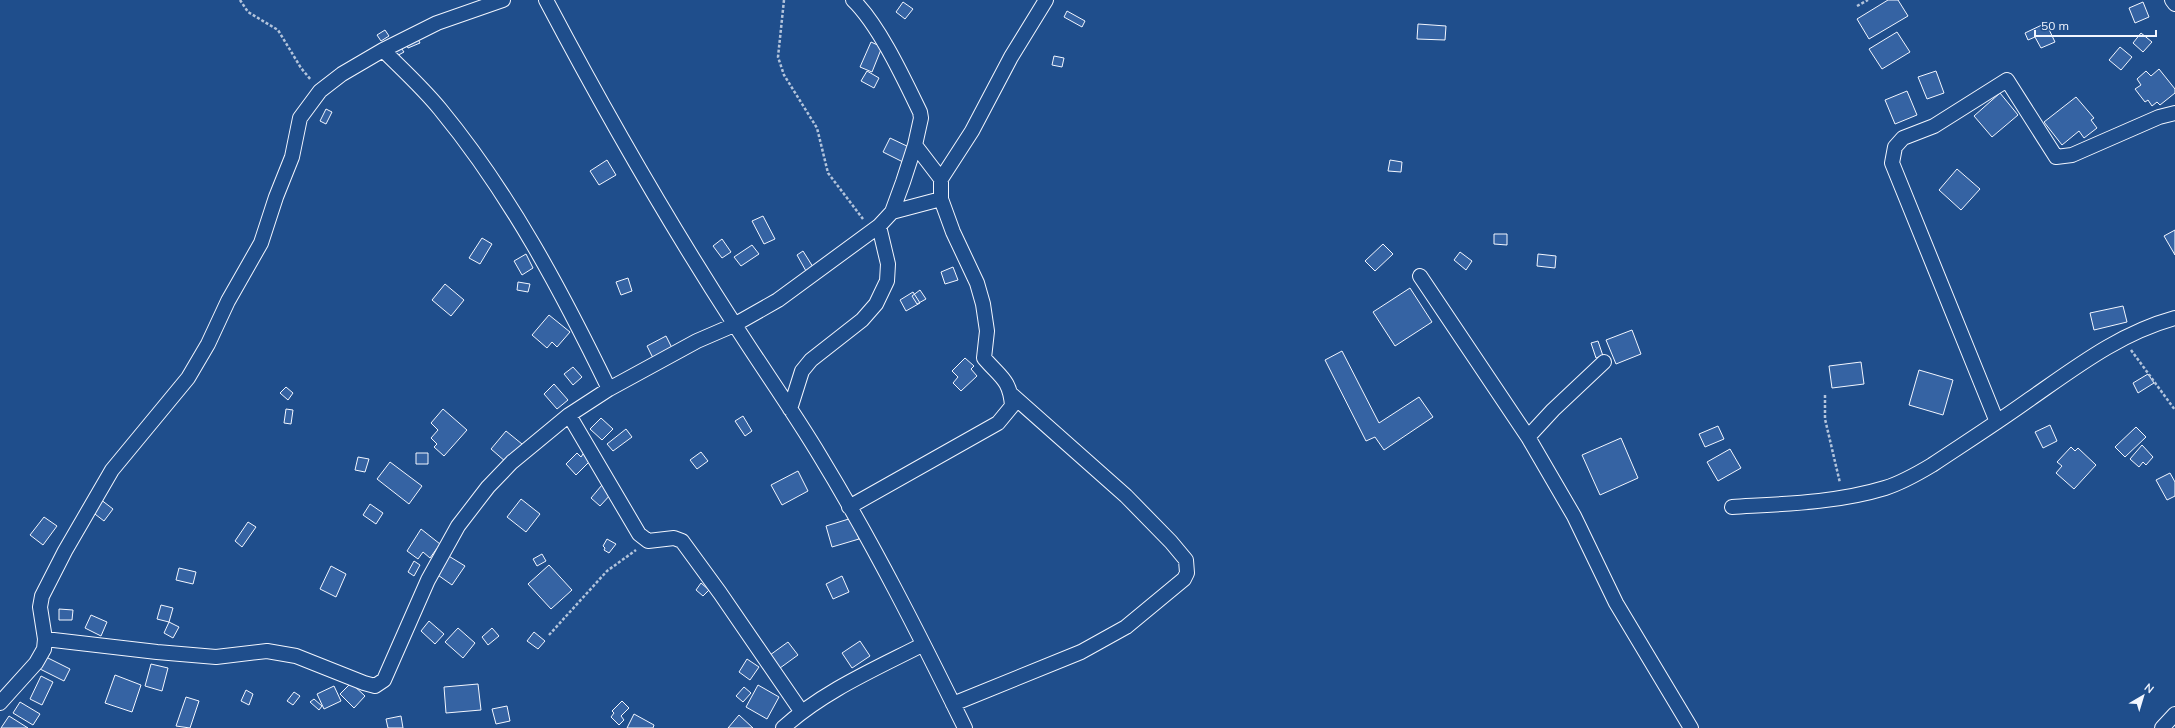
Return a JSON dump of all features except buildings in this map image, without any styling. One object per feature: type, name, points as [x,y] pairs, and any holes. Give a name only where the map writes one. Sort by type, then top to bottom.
[{"type":"street","points":[[0,703],[36,663],[44,649],[45,639],[40,607],[42,596],[112,470],[188,378],[208,344],[228,301],[261,243],[276,197],[292,157],[300,118],[320,91],[342,74],[383,50],[437,23],[503,0]]},
{"type":"street","points":[[546,0],[582,69],[662,206],[734,324],[821,457],[849,508],[880,559],[965,728]]},
{"type":"street","points":[[45,639],[157,652],[216,657],[267,651],[296,656],[364,684],[375,686],[384,680],[428,580],[458,526],[488,488],[512,462],[569,415],[609,389],[697,341],[734,324],[778,300],[875,228],[892,212],[915,145],[921,118],[920,112],[893,58],[862,8],[854,0]]},
{"type":"street","points":[[849,508],[998,423],[1012,406],[1011,394],[1005,380],[984,358],[987,331],[978,283],[953,232],[941,199],[941,179],[972,131],[1011,57],[1046,0]]},
{"type":"street","points":[[2172,0],[2175,4]]},
{"type":"street","points":[[383,50],[439,107],[486,167],[530,237],[571,309],[609,389]]},
{"type":"street","points":[[1997,422],[1892,163],[1894,147],[1904,138],[1934,126],[2007,80],[2056,156],[2072,155],[2159,117],[2175,113]]},
{"type":"street","points":[[915,145],[941,179]]},
{"type":"street","points":[[892,212],[941,199]]},
{"type":"street","points":[[790,409],[797,383],[807,365],[862,320],[876,304],[886,281],[888,264],[875,228]]},
{"type":"street","points":[[1420,276],[1528,438],[1574,516],[1616,603],[1691,728]]},
{"type":"street","points":[[1732,507],[1844,497],[1884,488],[1907,479],[1932,465],[1997,422],[2073,368],[2142,328],[2175,318]]},
{"type":"street","points":[[1528,438],[1553,410],[1604,362]]},
{"type":"street","points":[[953,704],[1087,648],[1126,627],[1184,579],[1188,573],[1186,560],[1171,542],[1120,491],[1011,394]]},
{"type":"street","points":[[569,415],[631,523],[639,534],[648,541],[674,538],[682,541],[720,593],[801,711]]},
{"type":"street","points":[[783,728],[801,711],[873,670],[922,645]]},
{"type":"street","points":[[2162,728],[2175,714]]},
{"type":"path","points":[[240,0],[248,12],[278,30],[301,68],[320,91]]},
{"type":"path","points":[[784,0],[778,57],[784,75],[817,128],[828,173],[875,228]]},
{"type":"path","points":[[1858,6],[1868,0]]},
{"type":"path","points":[[2123,338],[2175,410]]},
{"type":"path","points":[[1825,395],[1825,419],[1834,462],[1844,497]]},
{"type":"path","points":[[549,635],[607,572],[648,541]]}]
